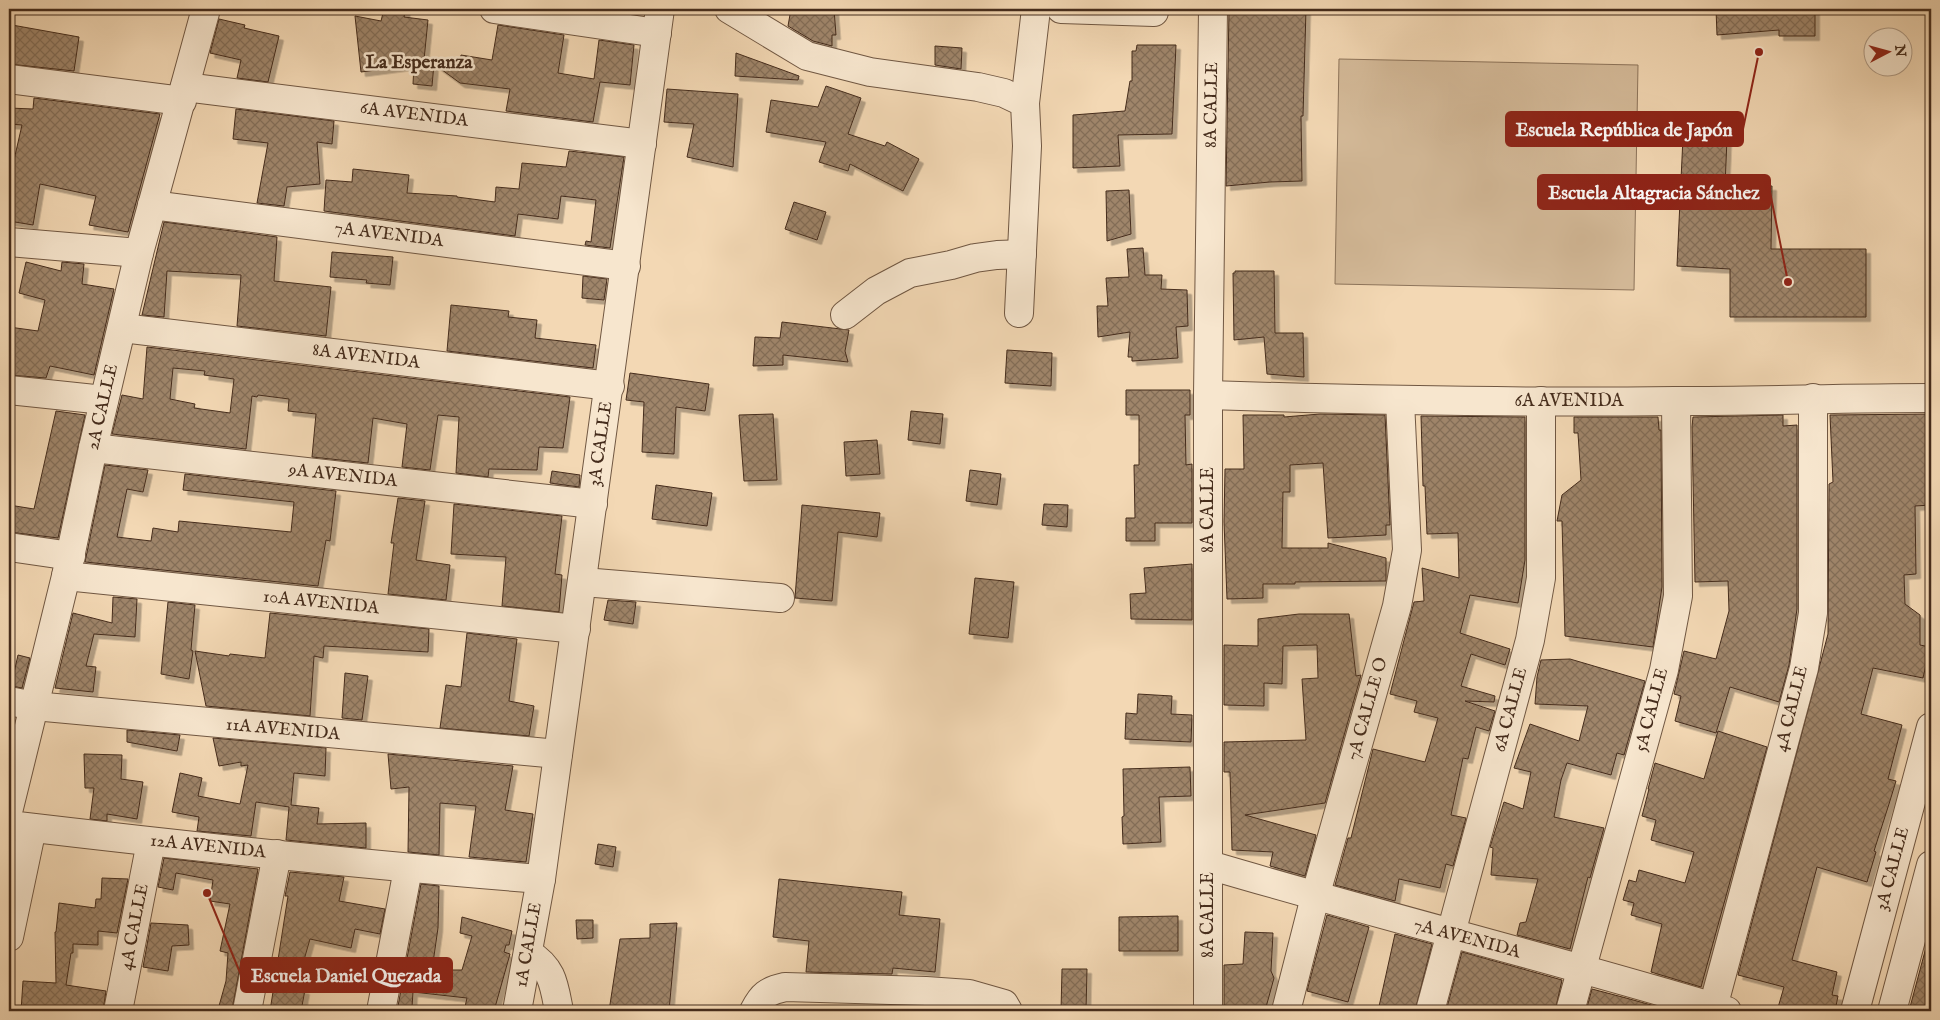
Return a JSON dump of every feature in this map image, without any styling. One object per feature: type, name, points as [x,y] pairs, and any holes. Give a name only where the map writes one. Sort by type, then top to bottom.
[{"type":"street","name":"2A CALLE","points":[[9,808],[21,704],[68,566],[92,448],[139,253],[206,9]]},
{"type":"street","points":[[494,9],[659,21]]},
{"type":"street","points":[[728,9],[807,56],[870,72],[986,89],[1004,93],[1025,103]]},
{"type":"street","points":[[1019,313],[1027,146],[1025,103],[1036,9]]},
{"type":"street","points":[[1061,9],[1154,12]]},
{"type":"street","name":"8A CALLE","points":[[1208,1011],[1208,396],[1213,9]]},
{"type":"street","name":"3A CALLE","points":[[541,879],[659,21]]},
{"type":"street","points":[[9,79],[184,94]]},
{"type":"street","name":"6A AVENIDA","points":[[184,94],[642,144]]},
{"type":"street","name":"7A AVENIDA","points":[[152,205],[626,266]]},
{"type":"street","points":[[9,242],[139,253]]},
{"type":"street","points":[[845,315],[876,291],[910,273],[996,254],[1022,254]]},
{"type":"street","name":"8A AVENIDA","points":[[122,328],[610,386]]},
{"type":"street","points":[[9,390],[104,400]]},
{"type":"street","name":"6A AVENIDA","points":[[1208,396],[1400,401],[1541,402],[1931,398]]},
{"type":"street","name":"4A CALLE","points":[[1717,1010],[1804,668],[1813,604],[1813,398]]},
{"type":"street","name":"7A CALLE O","points":[[1286,1011],[1397,606],[1407,550],[1400,401]]},
{"type":"street","name":"6A CALLE","points":[[1430,1011],[1530,640],[1541,578],[1541,402]]},
{"type":"street","name":"5A CALLE","points":[[1570,1011],[1664,670],[1678,596],[1676,402]]},
{"type":"street","name":"9A AVENIDA","points":[[92,448],[593,504]]},
{"type":"street","name":"10A AVENIDA","points":[[9,547],[68,566],[576,629]]},
{"type":"street","points":[[583,582],[780,598]]},
{"type":"street","name":"11A AVENIDA","points":[[21,704],[558,754]]},
{"type":"street","name":"3A CALLE","points":[[1855,1011],[1931,727]]},
{"type":"street","points":[[9,937],[20,826]]},
{"type":"street","name":"12A AVENIDA","points":[[20,826],[151,842],[408,868],[541,879]]},
{"type":"street","name":"4A CALLE","points":[[118,1011],[151,842]]},
{"type":"street","points":[[247,1011],[277,854]]},
{"type":"street","name":"3A CALLE","points":[[1892,1011],[1931,864]]},
{"type":"street","name":"7A AVENIDA","points":[[1209,865],[1452,935],[1582,969],[1717,1010]]},
{"type":"street","points":[[380,1011],[408,868]]},
{"type":"street","name":"1A CALLE","points":[[517,1011],[541,879]]},
{"type":"street","points":[[528,953],[540,960],[552,976],[558,1011]]},
{"type":"street","points":[[754,1011],[759,1001],[769,991],[785,987],[969,994],[1004,1004],[1008,1011]]},
{"type":"shaded area","points":[[1339,59],[1638,65],[1634,290],[1335,284]]},
{"type":"building","points":[[384,9],[406,9],[404,17],[428,20],[424,60],[460,63],[461,55],[492,60],[498,25],[564,35],[558,73],[594,79],[599,40],[634,45],[630,85],[600,82],[593,122],[506,111],[510,89],[460,83],[434,64],[432,86],[413,84],[414,65],[361,72],[355,16],[381,21]]},
{"type":"building","points":[[791,9],[834,9],[836,35],[832,35],[832,46],[813,41],[788,26]]},
{"type":"building","points":[[1229,9],[1306,9],[1303,116],[1301,116],[1302,181],[1226,186]]},
{"type":"building","points":[[1716,9],[1815,9],[1815,36],[1779,36],[1779,30],[1717,35]]},
{"type":"building","points":[[219,19],[245,25],[244,28],[279,36],[268,82],[237,78],[241,60],[210,53]]},
{"type":"building","points":[[12,25],[79,37],[74,71],[9,64],[9,38]]},
{"type":"building","points":[[1137,45],[1176,45],[1172,134],[1118,135],[1120,166],[1073,168],[1073,115],[1125,111],[1130,81],[1132,81],[1132,51],[1136,51]]},
{"type":"building","points":[[935,46],[962,48],[961,69],[935,65]]},
{"type":"building","points":[[736,53],[799,76],[798,80],[735,76]]},
{"type":"building","points":[[826,86],[861,98],[848,134],[885,146],[887,142],[919,159],[903,191],[850,164],[848,171],[819,162],[826,142],[766,132],[771,100],[818,107]]},
{"type":"building","points":[[667,89],[738,94],[733,167],[687,157],[694,124],[664,122]]},
{"type":"building","points":[[34,98],[160,114],[128,232],[89,225],[96,196],[40,184],[33,225],[9,221],[9,182],[22,125],[9,124],[9,108],[33,109]]},
{"type":"building","points":[[236,109],[334,121],[332,144],[317,142],[320,184],[287,187],[284,206],[257,203],[268,143],[233,139]]},
{"type":"building","points":[[1683,137],[1727,139],[1725,186],[1772,186],[1771,249],[1866,249],[1866,317],[1730,317],[1730,269],[1677,266]]},
{"type":"building","points":[[569,151],[624,157],[610,248],[585,245],[586,241],[591,242],[596,200],[561,196],[558,219],[518,214],[515,236],[324,211],[326,180],[352,182],[353,169],[409,175],[407,193],[457,196],[495,202],[496,187],[519,189],[522,163],[566,167]]},
{"type":"building","points":[[1129,190],[1131,234],[1107,241],[1106,191]]},
{"type":"building","points":[[794,202],[826,212],[817,240],[785,229]]},
{"type":"building","points":[[164,222],[277,237],[274,281],[331,287],[326,336],[237,326],[241,275],[167,271],[164,317],[142,315]]},
{"type":"building","points":[[1143,248],[1145,275],[1162,275],[1161,289],[1187,290],[1188,326],[1176,327],[1178,358],[1132,361],[1132,357],[1128,357],[1130,332],[1098,337],[1097,306],[1108,306],[1106,278],[1129,277],[1127,249]]},
{"type":"building","points":[[332,252],[393,257],[390,285],[366,283],[367,280],[330,277]]},
{"type":"building","points":[[26,262],[61,271],[62,262],[84,264],[82,284],[114,289],[94,375],[50,366],[46,378],[9,375],[9,327],[38,331],[45,300],[19,293]]},
{"type":"building","points":[[1235,271],[1274,271],[1275,333],[1303,333],[1304,377],[1267,374],[1264,337],[1234,340],[1233,273]]},
{"type":"building","points":[[583,276],[607,279],[604,300],[582,298]]},
{"type":"building","points":[[451,305],[509,311],[508,317],[537,320],[535,338],[596,345],[593,368],[447,351]]},
{"type":"building","points":[[782,322],[849,330],[845,351],[848,362],[783,355],[783,365],[753,366],[755,337],[780,338]]},
{"type":"building","points":[[147,347],[570,397],[563,448],[539,447],[537,470],[489,469],[488,477],[456,473],[459,417],[438,415],[430,470],[402,467],[407,424],[373,418],[368,463],[312,457],[316,414],[288,411],[289,399],[258,395],[257,397],[252,396],[246,449],[112,434],[122,395],[143,399]],"holes":[[[173,368],[205,371],[204,375],[234,379],[230,413],[194,408],[195,404],[170,399]]]},
{"type":"building","points":[[1007,350],[1052,353],[1051,386],[1005,383]]},
{"type":"building","points":[[630,373],[709,384],[705,411],[676,407],[674,454],[642,452],[644,402],[626,400]]},
{"type":"building","points":[[1126,390],[1190,390],[1190,415],[1185,415],[1186,465],[1192,464],[1192,523],[1155,523],[1155,541],[1126,541],[1126,518],[1135,518],[1134,465],[1139,465],[1139,415],[1126,415]]},
{"type":"building","points":[[56,411],[85,415],[58,538],[9,532],[9,505],[34,509]]},
{"type":"building","points":[[911,411],[943,414],[940,444],[908,440]]},
{"type":"building","points":[[773,414],[777,480],[744,481],[739,415]]},
{"type":"building","points":[[1320,414],[1385,415],[1390,525],[1386,525],[1386,535],[1328,538],[1323,463],[1290,465],[1290,492],[1283,492],[1282,548],[1328,548],[1328,543],[1386,558],[1386,581],[1263,584],[1263,598],[1227,599],[1224,522],[1225,469],[1244,469],[1243,415],[1284,415],[1284,417]]},
{"type":"building","points":[[1931,414],[1931,456],[1928,456],[1931,505],[1915,506],[1916,574],[1904,575],[1905,604],[1920,615],[1920,645],[1930,647],[1923,678],[1873,668],[1861,714],[1902,725],[1888,779],[1896,781],[1874,851],[1876,852],[1867,882],[1817,867],[1792,960],[1837,972],[1832,995],[1838,996],[1835,1011],[1777,1011],[1784,987],[1738,975],[1828,634],[1829,484],[1833,482],[1830,415]]},
{"type":"building","points":[[1783,415],[1783,426],[1797,425],[1797,609],[1789,665],[1779,702],[1730,687],[1716,733],[1675,721],[1681,696],[1674,694],[1684,651],[1716,659],[1729,611],[1728,581],[1695,582],[1693,417]]},
{"type":"building","points":[[1421,416],[1525,417],[1525,560],[1518,603],[1470,595],[1460,633],[1510,649],[1505,665],[1471,654],[1461,686],[1495,696],[1494,702],[1465,701],[1495,711],[1489,731],[1476,727],[1468,759],[1463,758],[1451,815],[1466,818],[1453,866],[1446,864],[1440,888],[1399,879],[1395,901],[1335,885],[1348,838],[1351,838],[1373,749],[1425,762],[1438,718],[1414,712],[1417,701],[1390,694],[1414,602],[1424,601],[1422,568],[1459,578],[1458,533],[1427,534],[1425,486],[1423,486]]},
{"type":"building","points":[[1574,417],[1658,417],[1659,430],[1661,430],[1662,587],[1653,647],[1565,636],[1562,521],[1557,521],[1562,495],[1581,480],[1578,433],[1574,433]]},
{"type":"building","points":[[877,440],[880,474],[846,476],[844,442]]},
{"type":"building","points":[[105,465],[148,470],[143,492],[127,489],[117,537],[151,541],[153,528],[178,532],[179,521],[291,532],[294,502],[183,490],[185,474],[336,491],[330,541],[326,540],[318,586],[85,562]]},
{"type":"building","points":[[970,470],[1001,474],[997,505],[966,501]]},
{"type":"building","points":[[552,471],[580,475],[579,487],[550,483]]},
{"type":"building","points":[[656,485],[712,493],[707,526],[652,519]]},
{"type":"building","points":[[398,498],[425,501],[416,560],[450,565],[446,600],[388,594],[394,543],[391,543]]},
{"type":"building","points":[[454,504],[562,516],[555,574],[562,575],[559,612],[502,606],[506,557],[451,554]]},
{"type":"building","points":[[1044,504],[1068,505],[1067,527],[1042,525]]},
{"type":"building","points":[[802,505],[880,513],[877,537],[838,532],[832,601],[795,598]]},
{"type":"building","points":[[1192,564],[1192,620],[1131,619],[1130,594],[1146,593],[1144,568]]},
{"type":"building","points":[[975,578],[1014,582],[1008,638],[969,634]]},
{"type":"building","points":[[113,597],[137,599],[135,637],[94,634],[86,666],[96,667],[93,692],[55,688],[73,613],[112,623]]},
{"type":"building","points":[[608,600],[636,602],[633,624],[604,620]]},
{"type":"building","points":[[168,602],[195,605],[191,650],[193,651],[189,679],[161,674]]},
{"type":"building","points":[[270,613],[429,629],[428,652],[324,646],[323,658],[314,656],[310,716],[206,706],[195,651],[229,656],[230,654],[265,658]]},
{"type":"building","points":[[1299,614],[1349,614],[1356,676],[1361,675],[1325,803],[1245,815],[1316,835],[1305,876],[1270,866],[1273,852],[1232,850],[1230,772],[1224,772],[1224,742],[1306,740],[1302,679],[1318,678],[1317,645],[1283,646],[1282,684],[1264,683],[1264,706],[1224,705],[1224,645],[1258,646],[1258,619]]},
{"type":"building","points":[[467,633],[517,639],[509,701],[534,706],[529,736],[440,728],[446,685],[461,687]]},
{"type":"building","points":[[18,655],[30,658],[22,688],[11,686]]},
{"type":"building","points":[[1570,659],[1645,681],[1624,755],[1617,753],[1611,775],[1567,763],[1561,780],[1554,817],[1604,828],[1590,878],[1588,877],[1570,949],[1517,935],[1520,923],[1526,922],[1538,879],[1491,875],[1493,848],[1490,847],[1504,802],[1523,809],[1531,772],[1514,768],[1530,724],[1579,741],[1588,706],[1535,704],[1537,677],[1541,660]]},
{"type":"building","points":[[345,673],[368,676],[362,720],[342,718]]},
{"type":"building","points":[[1138,694],[1172,696],[1171,714],[1192,715],[1191,742],[1125,739],[1126,713],[1137,714]]},
{"type":"building","points":[[127,730],[180,735],[177,751],[127,742]]},
{"type":"building","points":[[1718,731],[1767,747],[1701,987],[1651,972],[1662,924],[1631,915],[1634,903],[1623,900],[1629,880],[1636,882],[1639,870],[1685,883],[1694,852],[1651,840],[1656,820],[1642,816],[1655,763],[1704,779]]},
{"type":"building","points":[[213,738],[326,748],[325,776],[294,773],[291,805],[319,808],[317,824],[366,823],[366,848],[286,840],[289,807],[256,802],[251,836],[197,831],[199,817],[172,812],[180,773],[202,778],[198,796],[240,804],[248,765],[241,766],[241,762],[219,766]]},
{"type":"building","points":[[84,754],[122,755],[121,779],[143,782],[137,819],[107,814],[107,821],[90,819],[94,788],[85,788]]},
{"type":"building","points":[[388,754],[513,766],[505,810],[533,814],[526,862],[469,857],[476,806],[440,803],[439,855],[408,852],[409,787],[391,789]]},
{"type":"building","points":[[1190,767],[1191,796],[1159,797],[1161,842],[1123,844],[1123,769]]},
{"type":"building","points":[[598,844],[616,847],[613,867],[595,864]]},
{"type":"building","points":[[164,858],[258,869],[232,1010],[219,1006],[226,981],[228,953],[220,951],[230,904],[210,901],[213,880],[176,873],[173,890],[158,887]]},
{"type":"building","points":[[290,872],[344,877],[339,901],[385,909],[380,934],[355,929],[351,948],[310,939],[296,988],[305,990],[301,1011],[270,1011],[288,896],[285,896]]},
{"type":"building","points":[[102,878],[128,879],[117,933],[98,931],[98,945],[73,944],[73,953],[71,953],[66,985],[106,991],[103,1011],[21,1011],[23,981],[56,983],[55,932],[59,903],[95,908],[96,899],[101,899]]},
{"type":"building","points":[[779,879],[902,892],[899,915],[940,919],[935,972],[893,968],[892,974],[806,972],[809,941],[773,937]]},
{"type":"building","points":[[421,884],[439,886],[438,928],[432,970],[462,970],[472,936],[460,933],[462,917],[512,931],[509,945],[506,945],[504,952],[510,954],[494,1011],[464,1011],[467,998],[413,992],[412,1007],[398,1006]]},
{"type":"building","points":[[1327,915],[1369,927],[1348,1002],[1307,991]]},
{"type":"building","points":[[1178,916],[1178,951],[1119,951],[1119,917]]},
{"type":"building","points":[[576,920],[593,920],[593,938],[577,939]]},
{"type":"building","points":[[151,923],[188,925],[189,945],[172,946],[168,971],[143,967]]},
{"type":"building","points":[[677,923],[669,1011],[609,1011],[620,939],[650,938],[650,924]]},
{"type":"building","points":[[1245,932],[1273,933],[1271,971],[1274,978],[1265,1011],[1224,1011],[1224,965],[1243,964]]},
{"type":"building","points":[[1395,934],[1432,944],[1415,1011],[1378,1011]]},
{"type":"building","points":[[1928,940],[1931,940],[1931,1011],[1909,1011]]},
{"type":"building","points":[[1462,952],[1562,980],[1555,1011],[1477,1011],[1458,1006],[1456,1011],[1446,1011]]},
{"type":"building","points":[[1062,969],[1087,969],[1086,1011],[1061,1011]]},
{"type":"building","points":[[1592,989],[1626,998],[1673,1011],[1586,1011]]},
{"type":"place","name":"Escuela República de Japón","points":[[1759,52]]},
{"type":"place","name":"Escuela Altagracia Sánchez","points":[[1788,282]]},
{"type":"place","name":"Escuela Daniel Quezada","points":[[207,893]]},
{"type":"district","name":"La Esperanza","points":[[419,63]]}]
